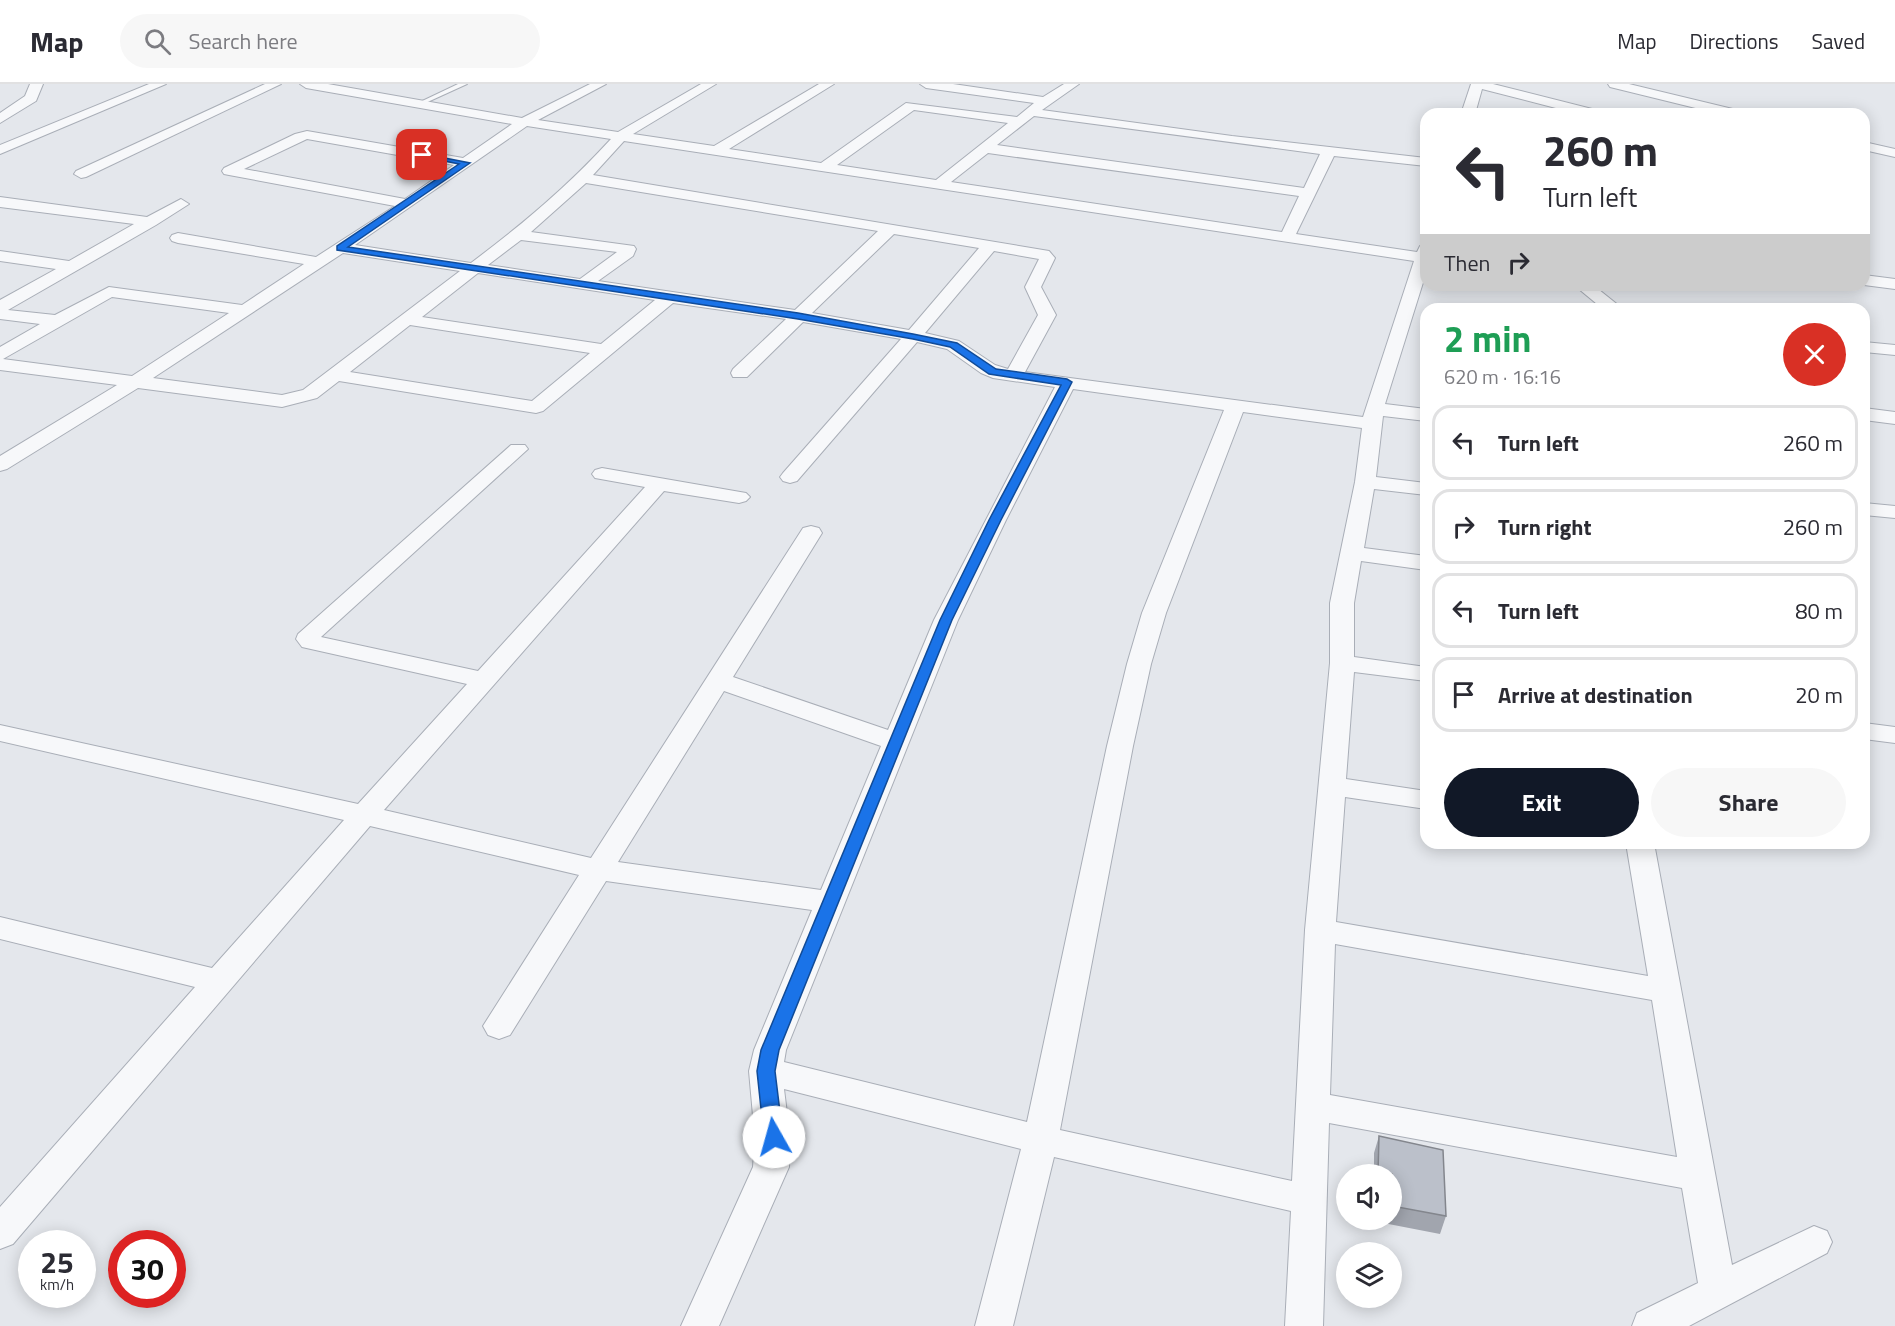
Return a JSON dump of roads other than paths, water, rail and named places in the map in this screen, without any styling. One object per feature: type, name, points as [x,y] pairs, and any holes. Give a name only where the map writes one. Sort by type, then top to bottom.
[{"type":"street","points":[[0,120],[27,102],[37,84]]},
{"type":"street","points":[[0,150],[160,84]]},
{"type":"street","points":[[81,174],[275,84]]},
{"type":"street","points":[[306,84],[524,122],[823,168],[1287,237],[1420,252]]},
{"type":"street","points":[[0,465],[133,383],[408,204],[524,122],[600,84]]},
{"type":"street","points":[[0,364],[282,401],[310,394],[518,236],[583,178],[621,136],[710,84]]},
{"type":"street","points":[[716,151],[828,84]]},
{"type":"street","points":[[927,84],[1045,101]]},
{"type":"street","points":[[940,184],[1030,112],[1072,84]]},
{"type":"street","points":[[1470,108],[1477,84],[1571,108]]},
{"type":"street","points":[[1614,84],[1712,108]]},
{"type":"street","points":[[823,168],[911,106],[1019,121]]},
{"type":"street","points":[[1030,112],[1420,161]]},
{"type":"street","points":[[408,204],[229,171],[300,136],[308,135],[466,163]]},
{"type":"street","points":[[0,140],[20,142]]},
{"type":"street","points":[[1870,147],[1895,153]]},
{"type":"street","points":[[986,148],[1307,193]]},
{"type":"street","points":[[1287,237],[1329,151]]},
{"type":"street","points":[[583,178],[1043,254],[1047,258],[1033,287],[1047,315],[1014,375]]},
{"type":"street","points":[[0,202],[151,222]]},
{"type":"street","points":[[0,307],[181,204]]},
{"type":"street","points":[[740,372],[890,229]]},
{"type":"street","points":[[518,236],[628,249],[627,253],[583,284]]},
{"type":"street","points":[[178,238],[319,262]]},
{"type":"street","points":[[789,477],[990,245]]},
{"type":"street","points":[[340,248],[798,316],[913,336],[953,345],[988,369],[1014,375],[1236,405],[1373,416],[1420,415]]},
{"type":"street","points":[[0,256],[72,266]]},
{"type":"street","points":[[1304,1326],[1320,930],[1333,786],[1341,663],[1342,603],[1365,482],[1373,416],[1420,269]]},
{"type":"street","points":[[1870,281],[1895,284]]},
{"type":"street","points":[[1590,291],[1606,303]]},
{"type":"street","points":[[0,354],[109,292],[244,310]]},
{"type":"street","points":[[335,375],[536,407],[669,297]]},
{"type":"street","points":[[0,314],[58,321]]},
{"type":"street","points":[[409,320],[605,350]]},
{"type":"street","points":[[1870,347],[1895,350]]},
{"type":"street","points":[[700,1326],[771,1167],[774,1137],[766,1071],[770,1050],[951,610],[1067,382]]},
{"type":"street","points":[[994,1326],[1041,1140],[1120,746],[1139,664],[1154,613],[1236,405]]},
{"type":"street","points":[[1870,415],[1895,418]]},
{"type":"street","points":[[484,680],[311,642],[308,639],[310,634],[518,449]]},
{"type":"street","points":[[602,474],[739,497]]},
{"type":"street","points":[[1365,482],[1420,488]]},
{"type":"street","points":[[6,1217],[659,484]]},
{"type":"street","points":[[1870,510],[1895,512]]},
{"type":"street","points":[[499,1026],[596,868],[811,533]]},
{"type":"street","points":[[1351,553],[1420,562]]},
{"type":"street","points":[[1341,663],[1420,673]]},
{"type":"street","points":[[717,680],[895,742]]},
{"type":"street","points":[[1870,732],[1895,735]]},
{"type":"street","points":[[0,733],[596,868],[830,902]]},
{"type":"street","points":[[1333,786],[1420,799]]},
{"type":"street","points":[[1642,849],[1718,1292]]},
{"type":"street","points":[[0,928],[218,981]]},
{"type":"street","points":[[1320,930],[1666,990]]},
{"type":"street","points":[[766,1071],[1041,1140],[1310,1200]]},
{"type":"street","points":[[1313,1106],[1698,1176]]},
{"type":"street","points":[[1651,1326],[1814,1242]]},
{"type":"lane","points":[[419,104],[464,84]]}]
